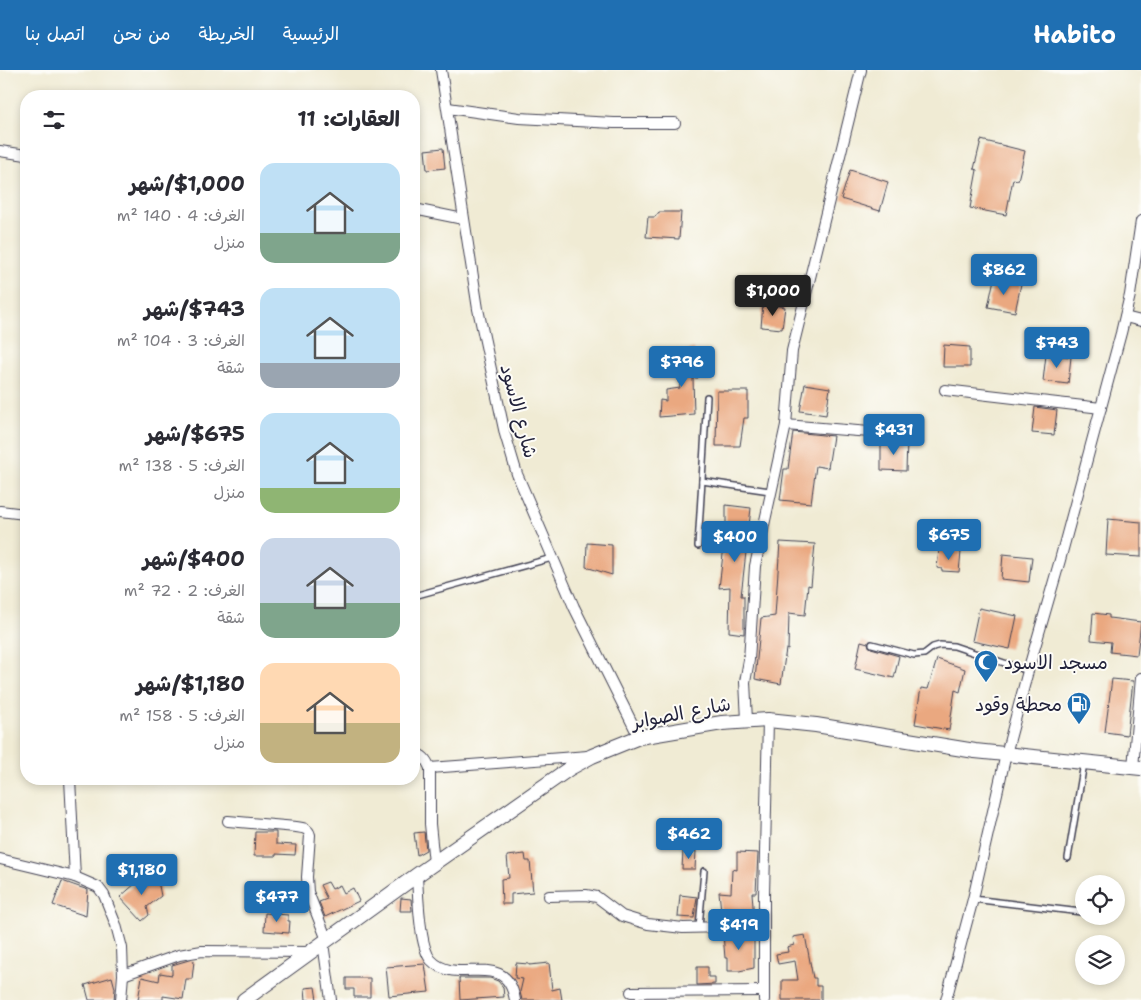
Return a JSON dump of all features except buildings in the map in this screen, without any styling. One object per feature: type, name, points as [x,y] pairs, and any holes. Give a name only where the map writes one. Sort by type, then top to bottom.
[{"type":"street","name":"شارع الاسود","points":[[442,70],[478,309],[505,434],[518,474],[552,558],[574,607],[639,737]]},
{"type":"street","points":[[747,720],[745,682],[749,660],[755,566],[786,425],[792,351],[861,70]]},
{"type":"street","points":[[448,108],[519,118],[614,123],[675,123]]},
{"type":"street","points":[[0,151],[20,154]]},
{"type":"street","points":[[420,210],[463,219]]},
{"type":"street","points":[[946,1000],[973,899],[1006,754],[1125,317],[1141,222]]},
{"type":"street","points":[[1125,317],[1141,321]]},
{"type":"street","points":[[944,390],[1101,408]]},
{"type":"street","points":[[786,425],[917,436]]},
{"type":"street","points":[[0,511],[20,513]]},
{"type":"street","points":[[1137,768],[1141,678]]},
{"type":"street","name":"شارع الصوابر","points":[[244,1000],[417,875],[570,768],[592,756],[639,737],[747,720],[768,720],[816,724],[975,751],[1137,768]]},
{"type":"street","points":[[631,992],[764,995],[768,720]]},
{"type":"street","points":[[420,754],[427,760],[430,768],[430,824],[434,863]]},
{"type":"street","points":[[430,768],[592,756]]},
{"type":"street","points":[[70,785],[75,876]]},
{"type":"street","points":[[228,821],[296,827],[309,831],[306,877],[308,892],[325,942],[331,1000]]},
{"type":"street","points":[[0,858],[75,876],[98,888],[104,895],[116,924],[122,948],[123,975],[121,1000]]},
{"type":"street","points":[[417,875],[423,943],[430,960],[440,967],[496,972],[507,978],[514,992],[515,1000]]},
{"type":"street","points":[[549,896],[586,895],[597,897],[622,916],[648,924],[683,928],[764,926]]},
{"type":"street","points":[[123,975],[179,955],[202,951],[310,952]]},
{"type":"lane","points":[[698,546],[707,397]]},
{"type":"lane","points":[[702,481],[770,491]]},
{"type":"lane","points":[[420,594],[552,558]]},
{"type":"lane","points":[[872,644],[914,655],[924,654],[940,644],[954,646],[1028,671]]},
{"type":"lane","points":[[1068,858],[1084,762]]},
{"type":"lane","points":[[699,927],[704,871]]},
{"type":"lane","points":[[973,899],[1075,911]]},
{"type":"place","name":"مسجد الاسود","points":[[986,683]]},
{"type":"place","name":"محطة وقود","points":[[1079,725]]}]
